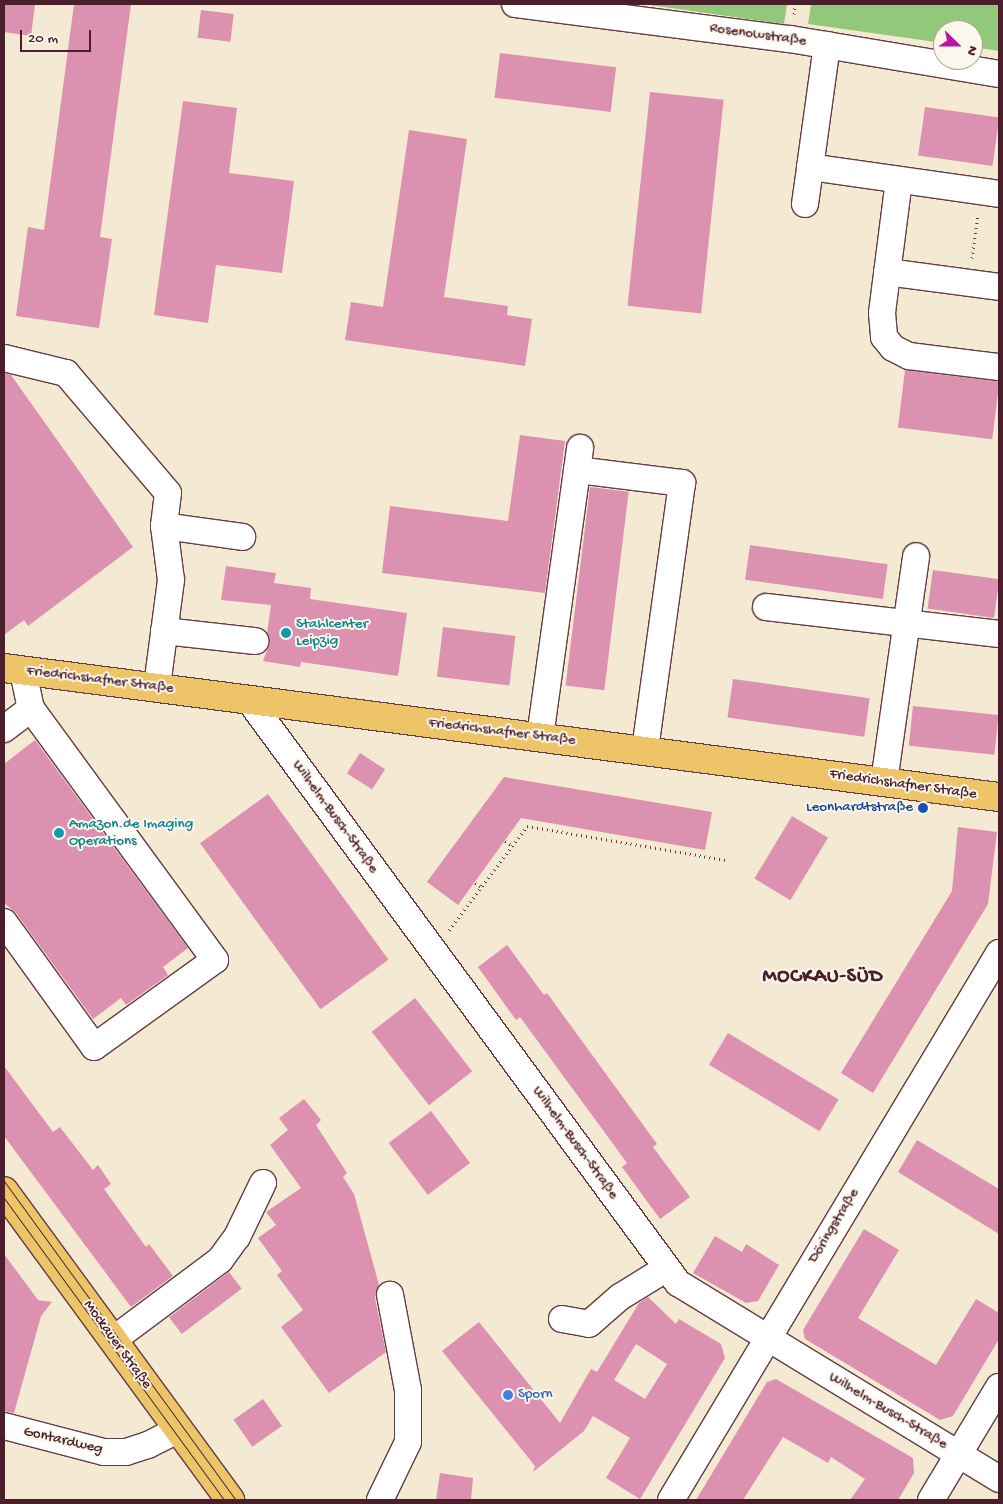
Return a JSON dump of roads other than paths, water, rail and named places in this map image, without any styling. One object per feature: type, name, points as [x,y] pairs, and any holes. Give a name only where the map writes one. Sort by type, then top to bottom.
[{"type":"main road","name":"Friedrichshafner Straße","points":[[13,669],[999,797]]},
{"type":"main road","name":"Mockauer Straße","points":[[4,1190],[230,1500]]},
{"type":"street","name":"Rosenowstraße","points":[[515,4],[827,45],[999,74]]},
{"type":"street","points":[[805,204],[827,45]]},
{"type":"street","points":[[810,167],[990,193]]},
{"type":"street","points":[[899,180],[881,326],[884,336],[893,348],[909,356],[999,368]]},
{"type":"street","points":[[887,272],[999,287]]},
{"type":"street","points":[[4,358],[66,373],[168,493],[164,526],[171,580],[157,687]]},
{"type":"street","points":[[540,737],[578,459],[682,484],[645,750]]},
{"type":"street","points":[[164,526],[242,537]]},
{"type":"street","points":[[884,782],[916,556]]},
{"type":"street","points":[[766,607],[999,634]]},
{"type":"street","points":[[164,631],[255,641]]},
{"type":"street","points":[[4,922],[94,1046],[215,960],[31,709],[13,669]]},
{"type":"street","name":"Wilhelm-Busch-Straße","points":[[249,700],[678,1283],[999,1479]]},
{"type":"street","points":[[4,730],[31,709]]},
{"type":"street","name":"Döringstraße","points":[[671,1500],[999,953]]},
{"type":"street","points":[[113,1340],[220,1260],[237,1237],[263,1183]]},
{"type":"street","points":[[562,1319],[589,1324],[620,1297],[666,1268]]},
{"type":"street","points":[[380,1500],[408,1442],[408,1390],[390,1295]]},
{"type":"street","points":[[931,1500],[999,1387]]},
{"type":"street","name":"Gontardweg","points":[[4,1426],[104,1452],[126,1452],[148,1445],[178,1430]]},
{"type":"tram line","points":[[4,1181],[236,1500]]},
{"type":"tram line","points":[[4,1198],[224,1500]]},
{"type":"place","name":"Stahlcenter Leipzig","points":[[286,633]]},
{"type":"place","name":"Leonhardtstraße","points":[[923,808]]},
{"type":"place","name":"Amazon.de Imaging Operations","points":[[59,833]]},
{"type":"place","name":"Sporn","points":[[508,1395]]},
{"type":"district","name":"MOCKAU-SÜD","points":[[823,977]]}]
